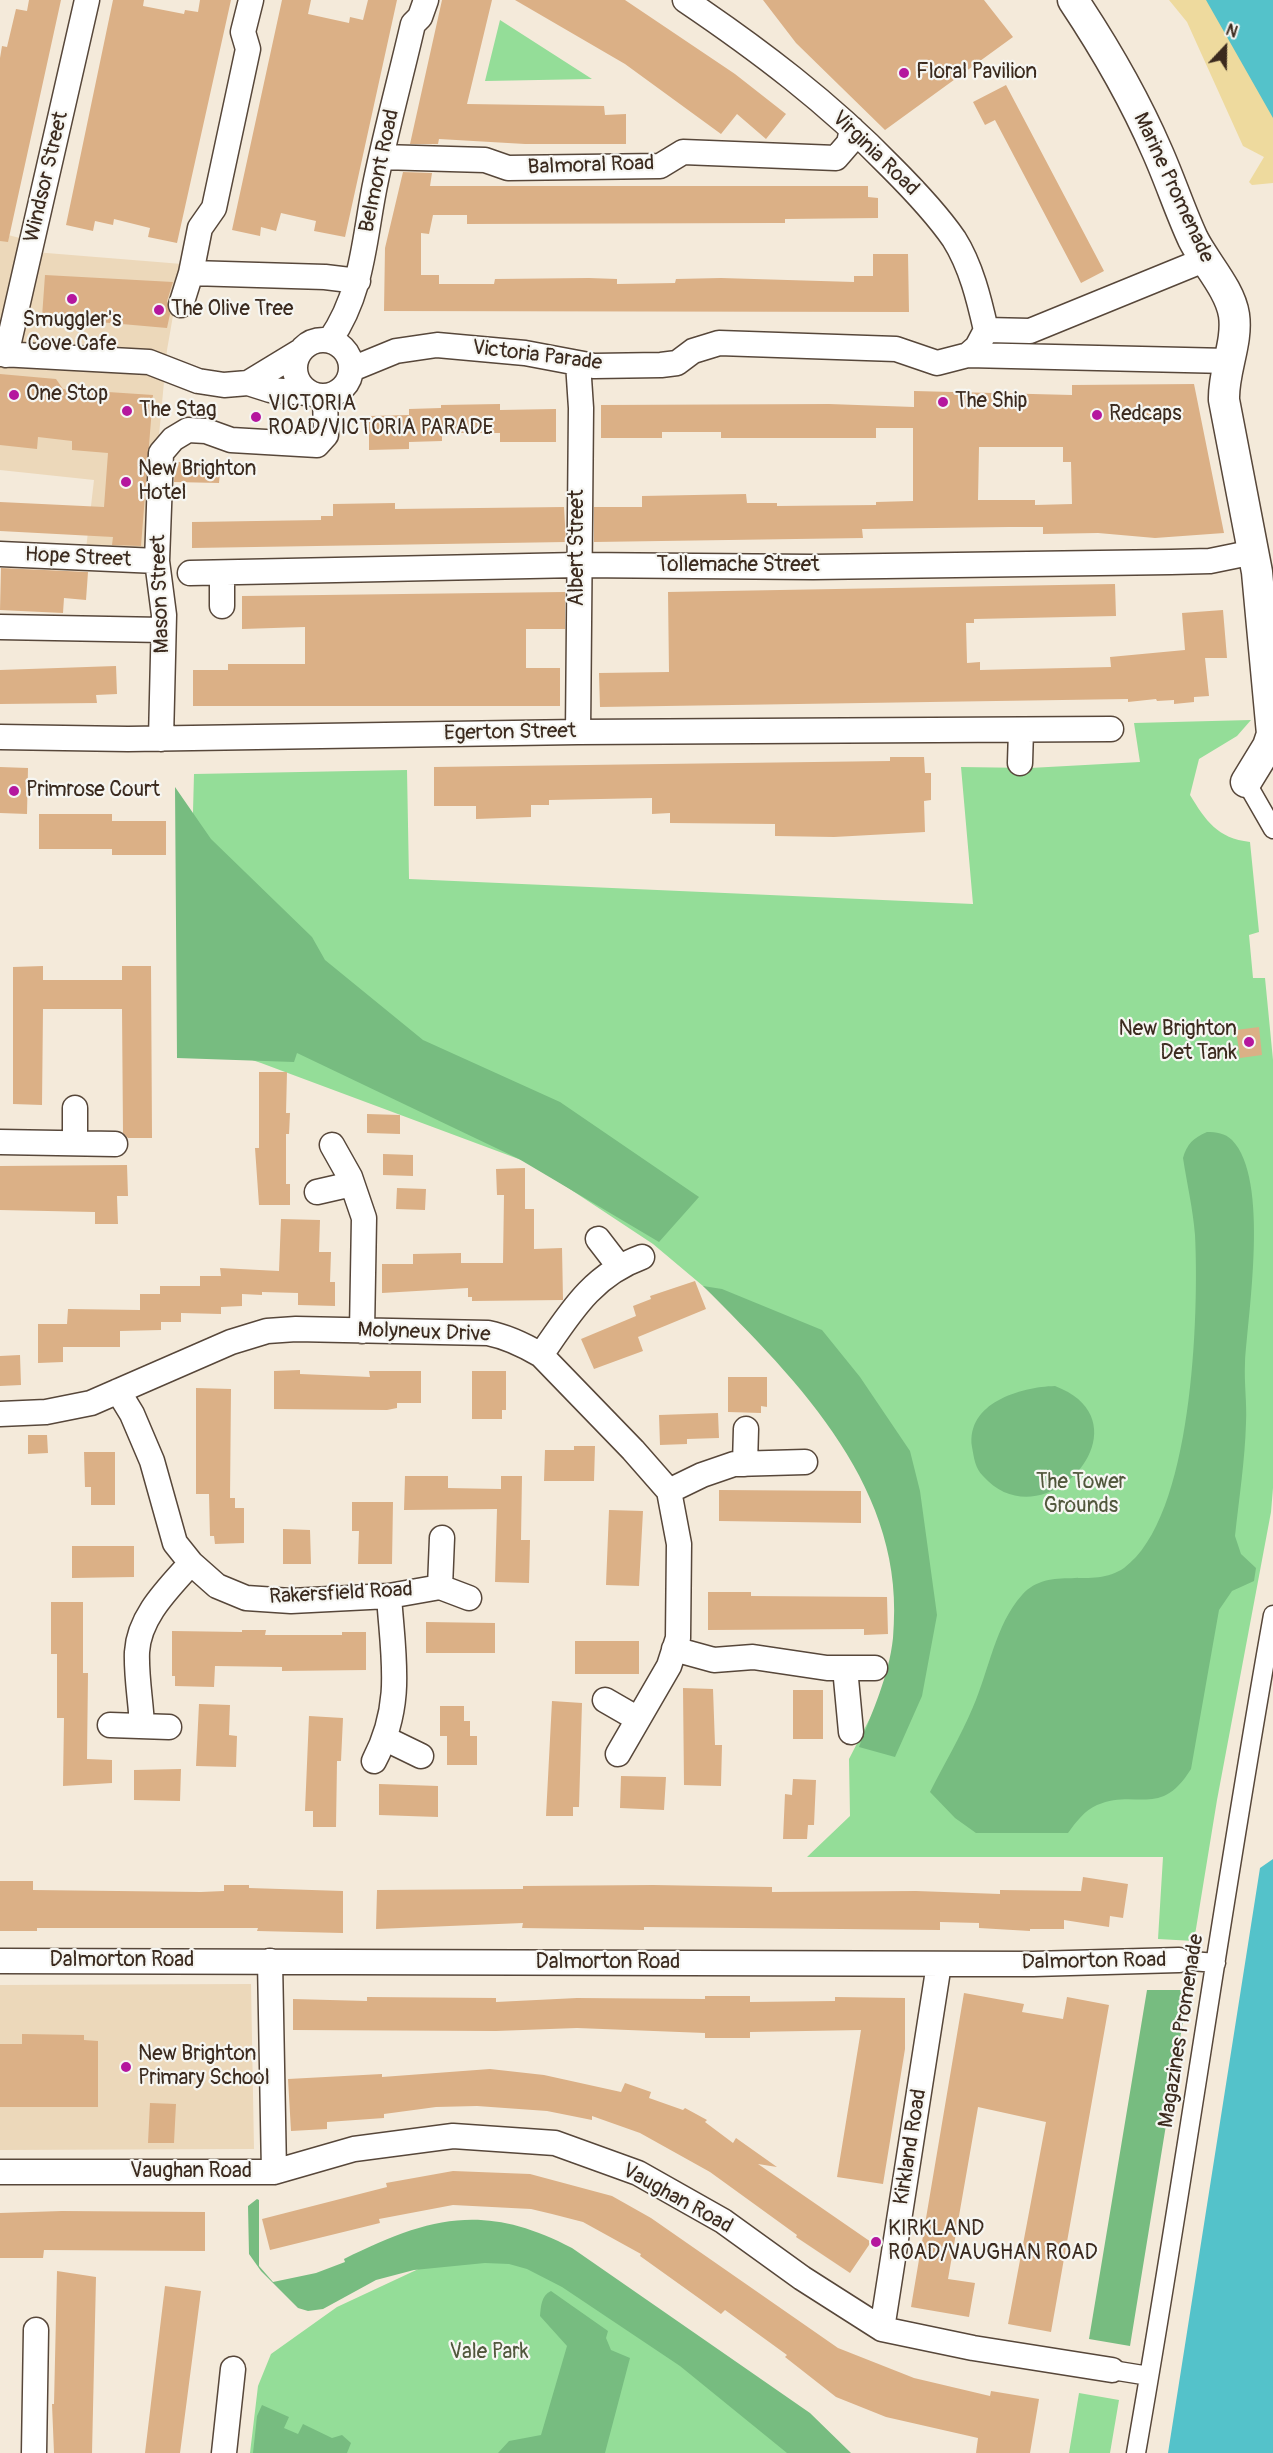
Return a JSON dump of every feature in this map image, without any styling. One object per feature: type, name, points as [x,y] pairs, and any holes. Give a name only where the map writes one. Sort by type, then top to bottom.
[{"type":"street","name":"Windsor Street","points":[[3,355],[87,0]]},
{"type":"street","points":[[181,304],[191,273],[200,228],[214,208],[248,49],[243,32],[250,0]]},
{"type":"street","name":"Belmont Road","points":[[330,340],[345,318],[358,281],[381,157],[413,24],[420,17],[426,0]]},
{"type":"street","name":"Virginia Road","points":[[685,0],[773,62],[852,129],[919,195],[955,240],[970,274],[986,330]]},
{"type":"street","name":"Marine Promenade","points":[[1073,0],[1096,33],[1138,110],[1203,260],[1226,292],[1234,315],[1234,333],[1225,373],[1224,400],[1254,552],[1272,734],[1268,746],[1246,782]]},
{"type":"street","name":"Balmoral Road","points":[[381,157],[485,160],[508,168],[660,166],[683,152],[836,158],[849,143],[852,129]]},
{"type":"street","points":[[968,355],[977,347],[986,330],[1030,331],[1203,260]]},
{"type":"street","points":[[191,273],[325,277],[358,281]]},
{"type":"street","points":[[3,355],[150,363],[198,381],[224,385],[248,383],[270,390],[317,394],[338,393],[345,387],[352,369],[347,353],[330,340],[309,344],[248,383]]},
{"type":"street","name":"Victoria Parade","points":[[352,369],[396,351],[437,345],[514,352],[594,366],[677,363],[693,351],[719,343],[896,349],[937,363],[968,355],[1225,373]]},
{"type":"street","points":[[299,352],[295,364],[296,379],[317,394]]},
{"type":"street","name":"Albert Street","points":[[578,363],[581,408],[578,732]]},
{"type":"street","name":"Mason Street","points":[[161,738],[163,630],[157,561],[161,453],[172,439],[188,430],[206,431],[231,440],[317,445],[326,435],[317,394]]},
{"type":"street","name":"Tollemache Street","points":[[190,573],[578,565],[813,567],[1172,562],[1210,561],[1254,552]]},
{"type":"street","name":"Hope Street","points":[[0,554],[157,561]]},
{"type":"street","points":[[222,573],[222,606]]},
{"type":"street","points":[[0,627],[163,630]]},
{"type":"street","name":"Egerton Street","points":[[0,737],[161,738],[578,732],[1111,729]]},
{"type":"street","points":[[1020,764],[1021,730]]},
{"type":"street","points":[[1246,782],[1273,829]]},
{"type":"street","points":[[75,1108],[75,1143]]},
{"type":"street","points":[[0,1142],[115,1144]]},
{"type":"street","points":[[332,1145],[352,1184],[364,1218],[362,1331]]},
{"type":"street","points":[[317,1192],[352,1184]]},
{"type":"street","points":[[598,1239],[618,1265]]},
{"type":"street","points":[[541,1355],[580,1298],[618,1265],[642,1257]]},
{"type":"street","name":"Molyneux Drive","points":[[0,1414],[46,1412],[80,1405],[231,1342],[267,1331],[488,1333],[507,1337],[541,1355],[633,1450],[669,1491]]},
{"type":"street","name":"Rakersfield Road","points":[[118,1391],[132,1414],[152,1461],[175,1543],[191,1563],[217,1586],[246,1598],[291,1601],[389,1596],[440,1587],[469,1599]]},
{"type":"street","points":[[745,1464],[746,1429]]},
{"type":"street","points":[[618,1754],[669,1666],[678,1638],[679,1544],[669,1491],[702,1475],[734,1464],[805,1462]]},
{"type":"street","name":"Rakersfield Road","points":[[440,1587],[442,1538]]},
{"type":"street","points":[[142,1726],[137,1652],[141,1632],[157,1601],[191,1563]]},
{"type":"street","points":[[374,1761],[386,1739],[395,1701],[389,1596]]},
{"type":"street","name":"Magazines Promenade","points":[[1136,2453],[1273,1615]]},
{"type":"street","points":[[674,1649],[714,1659],[753,1657],[827,1668],[875,1668]]},
{"type":"street","points":[[846,1668],[851,1732]]},
{"type":"street","points":[[605,1700],[638,1719]]},
{"type":"street","points":[[110,1725],[169,1727]]},
{"type":"street","points":[[386,1739],[421,1756]]},
{"type":"street","name":"Dalmorton Road","points":[[0,1960],[939,1964],[1179,1960],[1215,1963]]},
{"type":"street","points":[[270,1961],[274,2172]]},
{"type":"street","name":"Kirkland Road","points":[[882,2329],[939,1964]]},
{"type":"street","name":"Vaughan Road","points":[[0,2172],[274,2172],[354,2149],[453,2136],[555,2143],[638,2173],[723,2220],[802,2278],[882,2329],[973,2348],[1149,2376]]},
{"type":"street","points":[[34,2453],[36,2330]]},
{"type":"street","points":[[224,2453],[233,2368]]},
{"type":"shaded area","points":[[0,233],[24,239],[22,251],[182,264],[167,350],[148,552],[86,549],[94,480],[0,470]]},
{"type":"shaded area","name":"New Brighton Primary School","points":[[251,1984],[254,2149],[0,2150],[0,1985]]},
{"type":"green space","points":[[500,20],[592,79],[485,81]]},
{"type":"green space","name":"The Tower Grounds","points":[[1251,720],[1237,736],[1199,759],[1190,795],[1201,813],[1214,827],[1229,837],[1250,842],[1259,932],[1249,935],[1253,978],[1265,978],[1273,1060],[1273,1488],[1271,1512],[1217,1800],[1194,1941],[1158,1939],[1163,1857],[807,1857],[850,1816],[849,1759],[890,1679],[907,1576],[841,1432],[728,1307],[653,1244],[532,1164],[261,1063],[187,1038],[194,774],[407,770],[409,879],[973,904],[961,767],[1030,768],[1140,762],[1134,723]]},
{"type":"green space","points":[[175,787],[211,839],[312,937],[325,960],[423,1040],[560,1102],[699,1197],[659,1242],[519,1159],[297,1053],[294,1062],[177,1058]]},
{"type":"green space","points":[[1207,1132],[1220,1133],[1232,1140],[1244,1159],[1254,1214],[1254,1247],[1245,1363],[1245,1437],[1235,1536],[1241,1554],[1256,1568],[1254,1581],[1232,1591],[1219,1610],[1191,1769],[1180,1784],[1158,1798],[1124,1799],[1092,1807],[1068,1833],[976,1833],[955,1818],[930,1792],[979,1693],[1005,1620],[1022,1595],[1033,1586],[1058,1579],[1098,1577],[1124,1568],[1147,1543],[1165,1506],[1178,1462],[1187,1413],[1195,1314],[1195,1235],[1183,1158],[1191,1142]]},
{"type":"green space","points":[[703,1286],[722,1289],[822,1330],[860,1377],[910,1451],[920,1491],[937,1615],[922,1696],[895,1757],[859,1747],[884,1680],[893,1638],[893,1584],[883,1534],[865,1487],[840,1443],[810,1401],[776,1361]]},
{"type":"green space","points":[[1055,1386],[1083,1403],[1094,1425],[1091,1449],[1079,1471],[1058,1488],[1034,1496],[1008,1493],[980,1473],[974,1459],[972,1432],[986,1409],[998,1400],[1026,1390]]},
{"type":"green space","points":[[1147,1990],[1188,1990],[1130,2346],[1089,2339]]},
{"type":"green space","points":[[257,2199],[259,2200],[259,2266],[273,2282],[316,2273],[345,2262],[344,2259],[403,2233],[457,2220],[484,2220],[511,2224],[540,2234],[572,2248],[810,2413],[851,2453],[787,2453],[680,2366],[562,2287],[527,2269],[509,2264],[485,2263],[414,2270],[376,2280],[323,2309],[308,2311],[298,2308],[261,2271],[249,2254],[248,2206]]},
{"type":"green space","name":"Vale Park","points":[[493,2249],[580,2278],[822,2453],[250,2453],[258,2386],[271,2354],[337,2307],[427,2265]]},
{"type":"green space","points":[[551,2291],[608,2331],[606,2338],[611,2350],[630,2358],[605,2453],[498,2453],[509,2441],[541,2435],[567,2346],[540,2316],[543,2298]]},
{"type":"green space","points":[[1079,2393],[1119,2400],[1110,2453],[1069,2453]]},
{"type":"green space","points":[[262,2405],[289,2417],[284,2428],[298,2434],[303,2424],[332,2438],[342,2435],[351,2443],[347,2453],[253,2453],[257,2416]]},
{"type":"sand","points":[[1169,0],[1273,0],[1273,183],[1252,185],[1249,182],[1264,157],[1243,146],[1187,22]]},
{"type":"water","points":[[1206,0],[1273,0],[1273,118]]},
{"type":"water","points":[[1273,1859],[1273,2453],[1168,2453],[1260,1868]]},
{"type":"building","points":[[29,0],[61,0],[8,242],[0,241],[0,58],[2,46],[7,47],[16,9],[27,11]]},
{"type":"building","points":[[113,0],[144,0],[143,6],[184,14],[185,10],[198,12],[200,0],[231,0],[177,243],[148,237],[150,228],[114,219],[113,225],[95,221],[93,231],[66,225]]},
{"type":"building","points":[[282,0],[311,0],[308,14],[349,23],[350,17],[363,20],[368,0],[397,0],[345,237],[314,231],[316,221],[281,213],[276,231],[261,227],[260,236],[232,230]]},
{"type":"building","points":[[442,0],[492,0],[467,104],[604,106],[605,115],[626,114],[626,144],[525,144],[439,139],[438,144],[410,144]]},
{"type":"building","points":[[515,0],[625,0],[735,74],[786,114],[766,139],[737,114],[721,134],[625,64]]},
{"type":"building","name":"Floral Pavilion","points":[[763,0],[984,0],[1013,37],[885,130],[796,43]]},
{"type":"building","points":[[1006,85],[1104,271],[1081,283],[995,120],[985,125],[973,102]]},
{"type":"building","points":[[403,172],[432,173],[430,186],[868,186],[868,197],[878,198],[878,218],[785,219],[785,223],[467,224],[467,215],[433,215],[429,234],[421,233],[421,275],[439,275],[439,284],[494,284],[495,279],[589,278],[617,279],[617,284],[675,283],[676,279],[721,278],[854,282],[854,276],[873,276],[873,254],[908,254],[909,312],[384,311],[385,248]]},
{"type":"building","points":[[45,275],[173,282],[167,301],[170,314],[167,328],[42,317]]},
{"type":"building","points":[[0,374],[56,379],[63,389],[153,395],[141,546],[112,545],[113,537],[0,531],[0,502],[104,507],[108,453],[72,450],[72,441],[38,437],[37,449],[0,445]]},
{"type":"building","points":[[1194,384],[1224,533],[1155,538],[1098,533],[1043,534],[1043,527],[862,529],[863,538],[594,542],[594,507],[642,507],[642,496],[746,494],[747,503],[777,503],[777,506],[876,505],[876,502],[913,501],[913,428],[876,428],[876,438],[721,438],[721,432],[662,432],[662,438],[601,438],[601,405],[829,404],[914,407],[914,391],[1072,395],[1072,385]],"holes":[[[979,447],[1063,447],[1063,462],[1071,462],[1072,504],[1035,505],[1035,500],[978,500]]]},
{"type":"building","points":[[500,404],[500,410],[556,409],[556,442],[500,442],[500,433],[442,433],[442,441],[409,442],[409,449],[369,450],[369,416],[409,415],[409,409],[441,408],[441,405]]},
{"type":"building","points":[[175,462],[221,462],[219,483],[174,482]]},
{"type":"building","points":[[395,503],[395,509],[564,507],[566,542],[192,548],[192,522],[321,520],[321,516],[333,516],[333,504]]},
{"type":"building","points":[[1,568],[88,572],[86,600],[64,598],[63,613],[0,610]]},
{"type":"building","points":[[1115,584],[1116,616],[974,619],[974,623],[966,623],[967,663],[980,662],[980,670],[1111,667],[1110,657],[1185,650],[1182,613],[1223,610],[1227,658],[1205,658],[1209,696],[1194,697],[1194,702],[1174,704],[1174,700],[1128,702],[1128,699],[600,707],[599,673],[669,672],[668,592]]},
{"type":"building","points":[[565,592],[565,629],[526,629],[526,668],[560,668],[560,706],[193,706],[193,670],[228,670],[228,664],[305,664],[305,627],[242,629],[242,596]]},
{"type":"building","points":[[116,666],[117,694],[96,695],[97,703],[0,704],[0,670]]},
{"type":"building","points":[[890,757],[924,757],[925,773],[931,773],[931,800],[924,801],[925,832],[834,837],[775,836],[775,824],[670,823],[670,813],[652,814],[652,798],[549,800],[549,805],[531,805],[531,817],[476,819],[476,806],[434,806],[434,767],[890,761]]},
{"type":"building","name":"Primrose Court","points":[[0,767],[28,768],[27,814],[0,813]]},
{"type":"building","points":[[39,814],[112,814],[112,821],[166,821],[166,855],[112,855],[112,849],[39,849]]},
{"type":"building","points":[[43,966],[43,980],[122,980],[122,966],[151,966],[152,1138],[128,1138],[123,1133],[122,1009],[43,1009],[42,1105],[13,1104],[13,967]]},
{"type":"building","name":"New Brighton Det Tank","points":[[1259,1027],[1262,1055],[1240,1058],[1236,1030]]},
{"type":"building","points":[[259,1072],[287,1072],[286,1113],[290,1113],[289,1134],[286,1134],[286,1184],[290,1184],[290,1205],[259,1205],[255,1148],[259,1148]]},
{"type":"building","points":[[367,1114],[400,1115],[400,1134],[367,1133]]},
{"type":"building","points":[[383,1154],[413,1155],[413,1176],[383,1175]]},
{"type":"building","points":[[127,1165],[128,1196],[117,1196],[118,1224],[95,1224],[95,1212],[0,1210],[0,1166]]},
{"type":"building","points":[[525,1168],[525,1209],[534,1209],[534,1249],[562,1248],[563,1300],[472,1301],[472,1297],[468,1297],[468,1288],[382,1293],[382,1264],[413,1264],[413,1254],[461,1253],[461,1263],[503,1263],[504,1195],[497,1195],[496,1169]]},
{"type":"building","points":[[397,1188],[426,1189],[425,1210],[396,1209]]},
{"type":"building","points":[[281,1219],[320,1220],[319,1252],[331,1252],[330,1282],[335,1282],[335,1306],[298,1305],[298,1293],[242,1294],[242,1306],[221,1307],[221,1314],[181,1313],[181,1322],[161,1322],[161,1330],[120,1331],[120,1347],[63,1347],[63,1362],[38,1363],[38,1324],[67,1324],[68,1309],[140,1310],[140,1294],[160,1294],[160,1286],[200,1286],[200,1276],[221,1276],[220,1268],[279,1271]]},
{"type":"building","points":[[695,1281],[706,1309],[638,1337],[643,1351],[594,1369],[581,1339],[636,1316],[633,1306],[651,1299],[650,1296]]},
{"type":"building","points":[[20,1355],[21,1385],[0,1386],[0,1356]]},
{"type":"building","points":[[300,1370],[300,1374],[370,1377],[369,1371],[421,1371],[421,1403],[397,1403],[397,1408],[387,1410],[274,1409],[274,1371]]},
{"type":"building","points":[[472,1371],[506,1371],[506,1410],[502,1410],[502,1419],[472,1419]]},
{"type":"building","points":[[728,1377],[767,1377],[767,1407],[761,1406],[761,1413],[728,1412]]},
{"type":"building","points":[[196,1388],[231,1389],[230,1498],[235,1498],[235,1508],[244,1508],[244,1543],[215,1544],[214,1536],[210,1536],[209,1494],[196,1494]]},
{"type":"building","points":[[718,1413],[719,1438],[687,1439],[687,1444],[660,1445],[659,1415]]},
{"type":"building","points":[[28,1435],[47,1435],[48,1453],[28,1454]]},
{"type":"building","points":[[574,1446],[595,1446],[594,1481],[544,1481],[545,1450],[574,1450]]},
{"type":"building","points":[[84,1452],[115,1452],[115,1505],[91,1505],[91,1487],[85,1487]]},
{"type":"building","points":[[405,1476],[448,1476],[448,1488],[501,1489],[501,1476],[522,1476],[521,1540],[530,1540],[529,1583],[495,1582],[497,1509],[404,1510]]},
{"type":"building","points":[[719,1490],[861,1491],[861,1523],[719,1521]]},
{"type":"building","points":[[352,1502],[393,1502],[392,1564],[358,1564],[359,1531],[352,1531]]},
{"type":"building","points":[[609,1510],[643,1511],[639,1586],[606,1585]]},
{"type":"building","points":[[283,1529],[310,1530],[311,1564],[283,1564]]},
{"type":"building","points":[[72,1546],[134,1546],[134,1577],[72,1578]]},
{"type":"building","points":[[708,1592],[751,1592],[751,1596],[887,1597],[888,1634],[864,1635],[864,1629],[708,1630]]},
{"type":"building","points":[[51,1602],[83,1602],[83,1673],[88,1673],[87,1759],[112,1760],[112,1783],[63,1786],[64,1718],[57,1718],[57,1654],[51,1654]]},
{"type":"building","points":[[426,1622],[495,1623],[495,1653],[426,1653]]},
{"type":"building","points":[[242,1630],[266,1630],[265,1635],[342,1635],[342,1632],[366,1632],[366,1670],[282,1671],[282,1667],[215,1666],[214,1687],[175,1686],[175,1676],[172,1676],[172,1631],[242,1632]]},
{"type":"building","points":[[575,1641],[639,1641],[639,1674],[575,1674]]},
{"type":"building","points":[[683,1688],[713,1689],[715,1745],[722,1745],[721,1786],[684,1785]]},
{"type":"building","points":[[793,1690],[823,1690],[823,1739],[793,1739]]},
{"type":"building","points":[[552,1701],[582,1703],[579,1807],[573,1807],[573,1816],[546,1816]]},
{"type":"building","points":[[199,1704],[230,1705],[229,1735],[237,1736],[236,1767],[196,1766]]},
{"type":"building","points":[[440,1706],[464,1706],[464,1721],[470,1721],[470,1736],[477,1736],[477,1765],[447,1765],[447,1736],[440,1736]]},
{"type":"building","points":[[309,1716],[343,1718],[341,1761],[337,1761],[336,1827],[313,1827],[313,1811],[305,1811]]},
{"type":"building","points":[[181,1769],[180,1801],[134,1800],[134,1770]]},
{"type":"building","points":[[621,1776],[666,1777],[664,1810],[620,1808]]},
{"type":"building","points":[[793,1779],[816,1780],[814,1825],[808,1825],[807,1839],[783,1839],[785,1794],[792,1795]]},
{"type":"building","points":[[379,1784],[438,1786],[438,1817],[379,1815]]},
{"type":"building","points":[[1083,1877],[1128,1884],[1123,1918],[1110,1916],[1109,1927],[1064,1920],[1064,1929],[1030,1929],[1030,1931],[979,1928],[979,1923],[940,1922],[940,1930],[522,1928],[523,1923],[376,1929],[377,1890],[653,1885],[772,1887],[772,1892],[916,1891],[1000,1894],[1000,1890],[1081,1891]]},
{"type":"building","points":[[0,1881],[33,1881],[33,1890],[201,1892],[224,1891],[224,1885],[249,1885],[249,1888],[343,1891],[343,1933],[257,1931],[258,1928],[37,1928],[37,1931],[0,1931]]},
{"type":"building","points":[[964,1993],[1024,2004],[1022,2012],[1063,2019],[1067,1997],[1109,2005],[1051,2332],[1008,2324],[1046,2122],[978,2107],[948,2279],[975,2283],[969,2317],[911,2307]]},
{"type":"building","points":[[705,1996],[750,1996],[750,2002],[835,2001],[835,1997],[905,1998],[905,2049],[883,2184],[837,2177],[861,2030],[750,2032],[750,2038],[705,2038],[705,2033],[577,2028],[496,2031],[293,2030],[293,1999],[367,2001],[367,1997],[496,1998],[496,2002],[577,1998],[705,1999]]},
{"type":"building","points":[[22,2034],[84,2035],[84,2040],[98,2041],[98,2107],[0,2107],[0,2044],[22,2044]]},
{"type":"building","points":[[490,2069],[544,2075],[621,2092],[625,2083],[651,2092],[649,2098],[683,2110],[685,2108],[707,2120],[705,2122],[733,2143],[736,2138],[777,2167],[758,2164],[871,2242],[850,2273],[796,2237],[797,2235],[710,2172],[640,2133],[592,2116],[592,2120],[547,2111],[477,2106],[436,2107],[384,2114],[384,2118],[327,2122],[327,2129],[291,2131],[288,2079],[382,2074],[382,2077]]},
{"type":"building","points":[[150,2103],[176,2104],[174,2143],[148,2143]]},
{"type":"building","points":[[453,2171],[530,2174],[612,2196],[651,2218],[838,2348],[914,2378],[990,2396],[991,2391],[1039,2399],[1030,2453],[976,2453],[978,2438],[886,2417],[836,2397],[785,2357],[787,2355],[725,2310],[721,2314],[640,2256],[641,2254],[583,2222],[531,2209],[453,2205],[379,2219],[380,2223],[270,2250],[262,2219],[387,2187],[386,2183]]},
{"type":"building","points":[[205,2212],[205,2251],[44,2250],[43,2258],[0,2258],[0,2213]]},
{"type":"building","points":[[57,2271],[96,2277],[92,2453],[54,2453],[52,2404],[54,2404]]},
{"type":"building","points":[[165,2286],[201,2291],[180,2453],[145,2453]]},
{"type":"place","name":"Floral Pavilion","points":[[904,73]]},
{"type":"place","name":"Smuggler's Cove Cafe","points":[[72,299]]},
{"type":"place","name":"The Olive Tree","points":[[159,310]]},
{"type":"place","name":"One Stop","points":[[14,395]]},
{"type":"place","name":"The Ship","points":[[943,402]]},
{"type":"place","name":"The Stag","points":[[127,411]]},
{"type":"place","name":"Redcaps","points":[[1097,415]]},
{"type":"place","name":"VICTORIA ROAD/VICTORIA PARADE","points":[[256,417]]},
{"type":"place","name":"New Brighton Hotel","points":[[126,482]]},
{"type":"place","name":"Primrose Court","points":[[14,791]]},
{"type":"place","name":"New Brighton Det Tank","points":[[1249,1042]]},
{"type":"place","name":"New Brighton Primary School","points":[[126,2067]]},
{"type":"place","name":"KIRKLAND ROAD/VAUGHAN ROAD","points":[[876,2242]]}]
